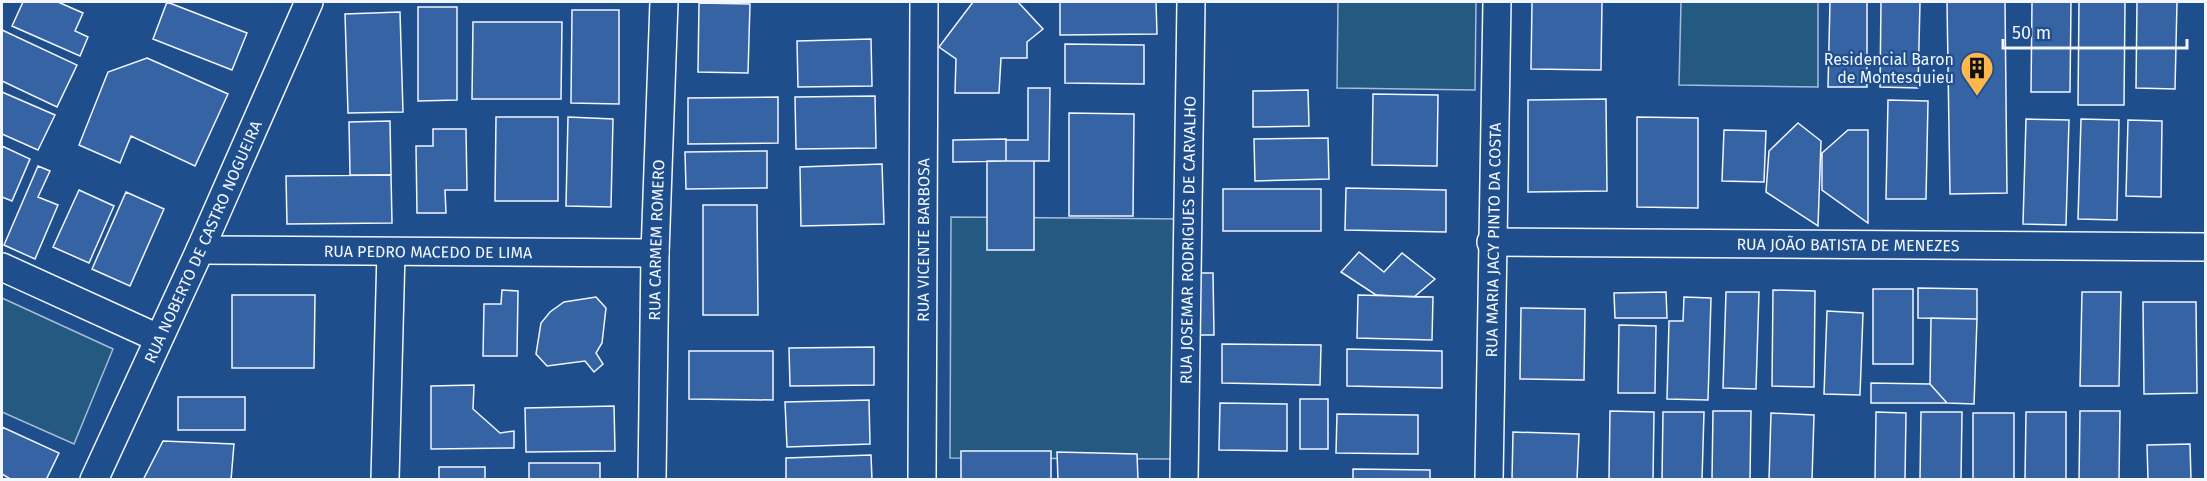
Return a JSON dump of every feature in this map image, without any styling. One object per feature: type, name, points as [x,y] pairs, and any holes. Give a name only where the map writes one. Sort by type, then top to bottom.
[{"type":"street","name":"RUA NOBERTO DE CASTRO NOGUEIRA","points":[[93,480],[200,250],[309,2]]},
{"type":"street","name":"RUA CARMEM ROMERO","points":[[652,480],[655,253],[664,2]]},
{"type":"street","name":"RUA VICENTE BARBOSA","points":[[922,480],[924,2]]},
{"type":"street","name":"RUA JOSEMAR RODRIGUES DE CARVALHO","points":[[1184,480],[1191,2]]},
{"type":"street","name":"RUA MARIA JACY PINTO DA COSTA","points":[[1489,480],[1491,242],[1497,2]]},
{"type":"street","name":"RUA JOÃO BATISTA DE MENEZES","points":[[1491,242],[2205,248]]},
{"type":"street","name":"RUA PEDRO MACEDO DE LIMA","points":[[200,250],[655,253]]},
{"type":"street","points":[[385,480],[391,252]]},
{"type":"street","points":[[2,267],[158,339]]},
{"type":"shaded area","points":[[1338,2],[1476,2],[1475,90],[1337,88]]},
{"type":"shaded area","points":[[1681,2],[1818,2],[1818,87],[1679,85]]},
{"type":"shaded area","points":[[951,217],[1181,219],[1179,459],[950,458]]},
{"type":"shaded area","points":[[2,298],[113,349],[74,444],[2,412]]},
{"type":"building","points":[[23,2],[58,2],[83,13],[75,31],[88,37],[80,56],[12,26]]},
{"type":"building","points":[[167,2],[247,33],[232,70],[153,39]]},
{"type":"building","points":[[973,2],[1018,2],[1043,29],[1027,42],[1027,58],[1001,58],[999,93],[955,93],[956,59],[939,47]]},
{"type":"building","points":[[1060,2],[1156,2],[1157,34],[1060,35]]},
{"type":"building","points":[[1532,2],[1602,2],[1601,70],[1531,69]]},
{"type":"building","points":[[1830,2],[1867,2],[1867,87],[1828,87]]},
{"type":"building","points":[[1881,2],[1920,2],[1918,88],[1880,87]]},
{"type":"building","name":"Residencial Baron de Montesquieu","points":[[1947,2],[2005,2],[2007,193],[1950,194]]},
{"type":"building","points":[[2032,2],[2071,2],[2070,92],[2031,92]]},
{"type":"building","points":[[2079,2],[2125,2],[2124,105],[2078,105]]},
{"type":"building","points":[[2137,2],[2177,2],[2175,89],[2136,88]]},
{"type":"building","points":[[699,3],[750,4],[748,73],[698,72]]},
{"type":"building","points":[[418,7],[457,7],[457,100],[418,101]]},
{"type":"building","points":[[572,10],[619,10],[619,104],[571,103]]},
{"type":"building","points":[[400,12],[403,112],[348,113],[345,14]]},
{"type":"building","points":[[473,22],[562,22],[561,99],[472,99]]},
{"type":"building","points":[[2,30],[77,65],[57,107],[2,81]]},
{"type":"building","points":[[871,39],[872,86],[798,87],[797,41]]},
{"type":"building","points":[[1065,44],[1144,45],[1144,84],[1065,83]]},
{"type":"building","points":[[147,58],[228,94],[195,166],[131,136],[120,163],[79,145],[108,72]]},
{"type":"building","points":[[1028,88],[1050,88],[1049,161],[1006,161],[1006,140],[1028,140]]},
{"type":"building","points":[[1308,90],[1309,126],[1253,127],[1253,91]]},
{"type":"building","points":[[2,92],[55,115],[38,150],[2,134]]},
{"type":"building","points":[[1373,94],[1438,95],[1437,166],[1372,165]]},
{"type":"building","points":[[875,96],[876,148],[796,149],[795,97]]},
{"type":"building","points":[[778,97],[778,143],[688,144],[688,98]]},
{"type":"building","points":[[1606,99],[1607,191],[1528,192],[1528,100]]},
{"type":"building","points":[[1888,100],[1928,101],[1926,199],[1886,199]]},
{"type":"building","points":[[1069,113],[1134,114],[1133,216],[1069,216]]},
{"type":"building","points":[[496,117],[558,117],[558,201],[495,201]]},
{"type":"building","points":[[568,117],[613,119],[611,207],[566,206]]},
{"type":"building","points":[[1637,117],[1698,118],[1698,208],[1637,207]]},
{"type":"building","points":[[2026,119],[2069,120],[2066,225],[2023,224]]},
{"type":"building","points":[[2081,119],[2119,120],[2117,220],[2078,219]]},
{"type":"building","points":[[2128,120],[2162,121],[2161,197],[2126,196]]},
{"type":"building","points":[[390,121],[391,175],[350,175],[349,122]]},
{"type":"building","points":[[1798,123],[1821,141],[1818,226],[1766,192],[1769,151]]},
{"type":"building","points":[[433,129],[466,129],[467,190],[445,190],[446,213],[417,213],[416,146],[433,146]]},
{"type":"building","points":[[1724,130],[1766,131],[1764,182],[1722,181]]},
{"type":"building","points":[[1848,130],[1868,130],[1868,223],[1822,190],[1822,153]]},
{"type":"building","points":[[1328,138],[1329,179],[1255,181],[1254,139]]},
{"type":"building","points":[[1006,139],[1006,161],[953,162],[953,140]]},
{"type":"building","points":[[2,146],[30,159],[12,201],[2,197]]},
{"type":"building","points":[[767,151],[767,188],[686,189],[685,152]]},
{"type":"building","points":[[987,161],[1034,161],[1034,250],[987,250]]},
{"type":"building","points":[[882,164],[884,224],[801,226],[800,167]]},
{"type":"building","points":[[38,166],[50,171],[38,197],[58,205],[35,259],[4,245]]},
{"type":"building","points":[[391,175],[392,223],[287,224],[286,176]]},
{"type":"building","points":[[1346,188],[1446,190],[1446,232],[1345,230]]},
{"type":"building","points":[[1223,189],[1321,189],[1321,231],[1223,231]]},
{"type":"building","points":[[79,190],[114,206],[89,263],[53,247]]},
{"type":"building","points":[[126,192],[164,209],[130,286],[92,269]]},
{"type":"building","points":[[703,205],[757,205],[758,315],[703,315]]},
{"type":"building","points":[[1359,252],[1384,272],[1402,253],[1435,279],[1414,297],[1376,295],[1341,272]]},
{"type":"building","points":[[1198,273],[1213,273],[1214,335],[1199,335]]},
{"type":"building","points":[[1918,288],[1977,289],[1977,319],[1918,318]]},
{"type":"building","points":[[1873,289],[1913,289],[1913,364],[1873,364]]},
{"type":"building","points":[[502,290],[518,291],[517,356],[483,356],[484,304],[501,304]]},
{"type":"building","points":[[1773,290],[1815,291],[1814,387],[1772,386]]},
{"type":"building","points":[[1666,292],[1667,318],[1615,318],[1614,293]]},
{"type":"building","points":[[1726,292],[1759,292],[1756,389],[1723,388]]},
{"type":"building","points":[[2082,292],[2121,292],[2119,386],[2080,386]]},
{"type":"building","points":[[232,295],[315,295],[314,368],[232,368]]},
{"type":"building","points":[[1358,295],[1433,297],[1432,340],[1357,338]]},
{"type":"building","points":[[596,297],[606,308],[602,343],[596,353],[603,364],[594,372],[585,361],[547,366],[536,354],[541,323],[550,312],[564,302]]},
{"type":"building","points":[[1684,297],[1711,298],[1708,400],[1667,399],[1669,321],[1683,321]]},
{"type":"building","points":[[2143,302],[2196,302],[2197,393],[2144,394]]},
{"type":"building","points":[[1521,308],[1585,309],[1584,380],[1520,379]]},
{"type":"building","points":[[1827,311],[1863,313],[1860,395],[1824,394]]},
{"type":"building","points":[[1931,318],[1977,319],[1974,404],[1947,403],[1930,384]]},
{"type":"building","points":[[1619,325],[1656,326],[1655,393],[1618,393]]},
{"type":"building","points":[[1222,344],[1321,345],[1320,385],[1222,383]]},
{"type":"building","points":[[874,347],[874,385],[790,386],[789,348]]},
{"type":"building","points":[[1347,349],[1442,351],[1442,388],[1347,386]]},
{"type":"building","points":[[689,351],[773,351],[773,400],[689,399]]},
{"type":"building","points":[[1871,383],[1930,384],[1947,403],[1871,403]]},
{"type":"building","points":[[474,385],[473,409],[500,433],[514,431],[514,448],[431,449],[431,386]]},
{"type":"building","points":[[178,397],[245,397],[245,430],[178,430]]},
{"type":"building","points":[[1300,399],[1328,399],[1328,449],[1300,449]]},
{"type":"building","points":[[869,400],[870,444],[787,447],[785,402]]},
{"type":"building","points":[[1220,403],[1287,404],[1287,451],[1219,450]]},
{"type":"building","points":[[614,406],[615,451],[526,452],[525,408]]},
{"type":"building","points":[[1610,411],[1654,412],[1653,480],[1609,480]]},
{"type":"building","points":[[1713,411],[1751,411],[1750,480],[1712,480]]},
{"type":"building","points":[[2080,411],[2120,411],[2119,480],[2079,480]]},
{"type":"building","points":[[1663,412],[1704,412],[1702,480],[1662,480]]},
{"type":"building","points":[[1876,412],[1906,413],[1905,480],[1875,480]]},
{"type":"building","points":[[1921,412],[1962,412],[1961,480],[1920,480]]},
{"type":"building","points":[[2026,412],[2066,412],[2066,480],[2025,480]]},
{"type":"building","points":[[1771,413],[1814,415],[1812,480],[1769,480]]},
{"type":"building","points":[[1973,413],[2014,413],[2014,480],[1973,480]]},
{"type":"building","points":[[1337,414],[1418,415],[1418,454],[1336,453]]},
{"type":"building","points":[[2,427],[59,453],[46,480],[12,480],[2,474]]},
{"type":"building","points":[[1513,432],[1579,434],[1577,480],[1512,480]]},
{"type":"building","points":[[163,441],[234,444],[231,480],[143,480]]},
{"type":"building","points":[[2190,444],[2191,480],[2148,480],[2147,445]]},
{"type":"building","points":[[961,451],[1051,451],[1051,480],[961,480]]},
{"type":"building","points":[[1057,452],[1137,454],[1138,480],[1058,480]]},
{"type":"building","points":[[871,455],[872,480],[786,480],[786,458]]},
{"type":"building","points":[[529,463],[600,463],[600,480],[529,480]]},
{"type":"building","points":[[439,467],[485,467],[485,480],[439,480]]},
{"type":"building","points":[[1353,469],[1430,470],[1430,480],[1353,480]]},
{"type":"place","name":"Residencial Baron de Montesquieu","points":[[1977,97]]}]
